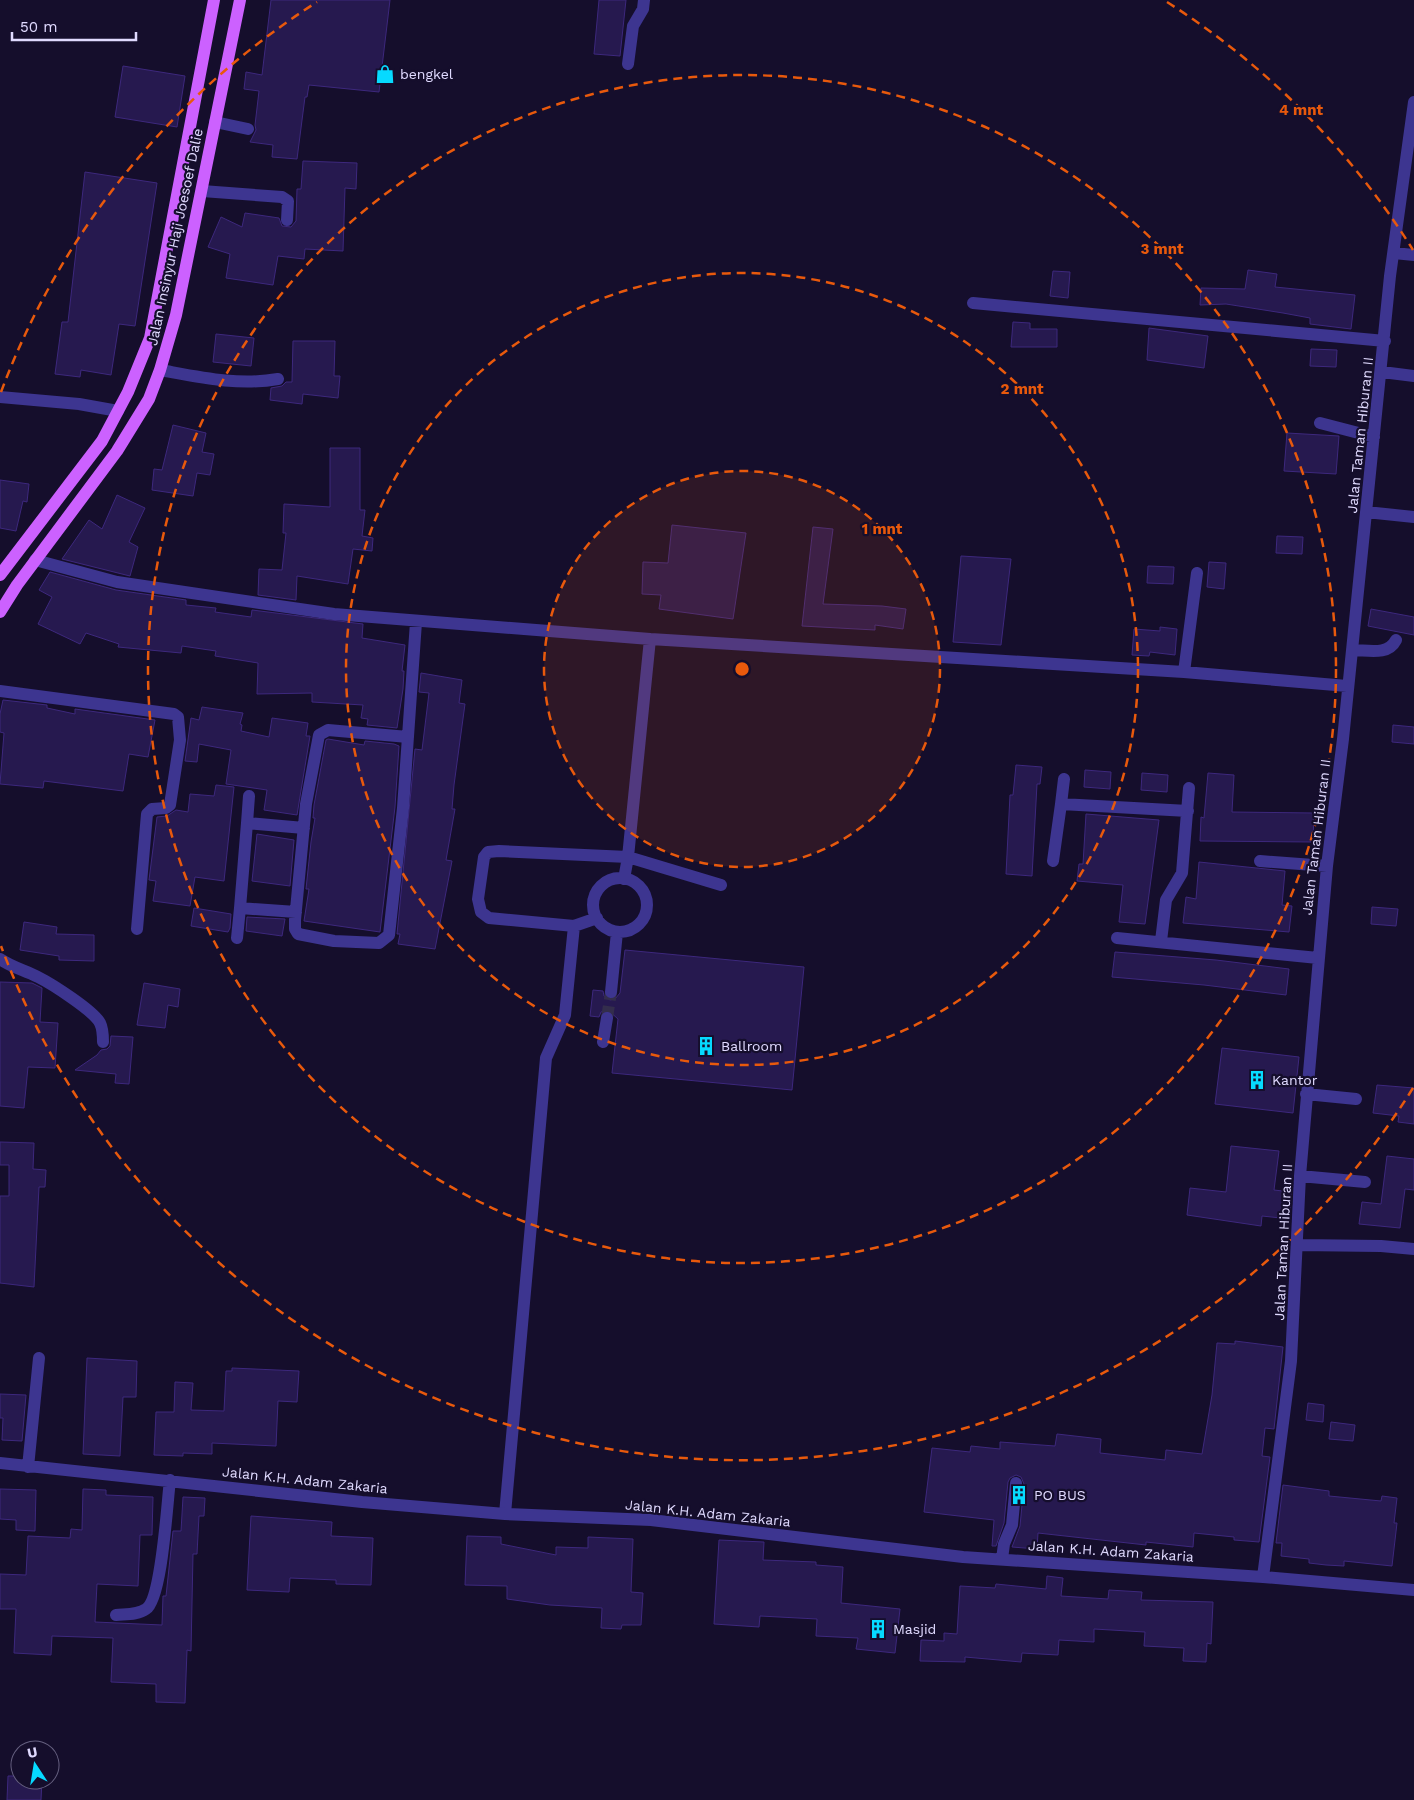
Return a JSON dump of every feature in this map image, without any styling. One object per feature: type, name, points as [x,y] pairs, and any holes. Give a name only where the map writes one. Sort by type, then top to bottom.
[{"type":"main road","name":"Jalan Insinyur Haji Joesoef Dalie","points":[[0,575],[102,441],[128,392],[150,338],[214,0]]},
{"type":"main road","name":"Jalan Insinyur Haji Joesoef Dalie","points":[[0,612],[35,560],[137,421],[160,370],[176,315],[240,0]]},
{"type":"street","points":[[628,64],[632,26],[643,9],[644,0]]},
{"type":"street","name":"Jalan Taman Hiburan II","points":[[1263,1577],[1289,1379],[1306,1094],[1327,866],[1394,253],[1414,102]]},
{"type":"street","points":[[215,122],[248,129]]},
{"type":"street","points":[[202,192],[282,197],[288,201],[287,220]]},
{"type":"street","points":[[1394,253],[1414,255]]},
{"type":"street","points":[[973,304],[1385,341]]},
{"type":"street","points":[[160,370],[230,381],[263,381],[278,378]]},
{"type":"street","points":[[1382,372],[1414,376]]},
{"type":"street","points":[[0,397],[79,404],[118,411]]},
{"type":"street","points":[[1320,423],[1374,437]]},
{"type":"street","points":[[1366,512],[1414,517]]},
{"type":"street","points":[[35,560],[117,582],[325,613],[416,622],[650,639],[1184,672],[1347,686]]},
{"type":"street","points":[[1184,672],[1196,573]]},
{"type":"street","points":[[408,737],[338,730],[323,732],[319,736],[315,746],[304,828],[295,929],[298,934],[334,941],[379,943],[388,938],[403,808],[408,737],[416,622]]},
{"type":"street","points":[[624,879],[628,857],[650,639]]},
{"type":"street","points":[[1352,650],[1385,650],[1392,646],[1396,640]]},
{"type":"street","points":[[0,691],[174,714],[178,717],[179,756],[169,807],[155,808],[147,814],[136,929]]},
{"type":"street","points":[[1053,861],[1064,779]]},
{"type":"street","points":[[1161,941],[1166,900],[1182,874],[1189,788]]},
{"type":"street","points":[[237,938],[249,796]]},
{"type":"street","points":[[1061,804],[1188,811]]},
{"type":"street","points":[[247,824],[304,828]]},
{"type":"street","points":[[597,918],[574,926],[489,918],[481,912],[478,899],[484,857],[488,852],[499,851],[628,857],[721,885]]},
{"type":"street","points":[[1260,861],[1327,866]]},
{"type":"street","points":[[624,879],[632,881],[644,892],[647,909],[640,924],[625,932],[617,932],[602,925],[597,918],[594,910],[596,894],[608,882],[624,879]]},
{"type":"street","points":[[240,908],[296,912]]},
{"type":"street","points":[[505,1514],[546,1058],[566,1015],[574,926]]},
{"type":"street","points":[[611,992],[617,932]]},
{"type":"street","points":[[1117,938],[1318,958]]},
{"type":"street","points":[[0,959],[16,970],[36,976],[49,983],[96,1017],[102,1029],[103,1042]]},
{"type":"street","points":[[603,1042],[607,1018]]},
{"type":"street","points":[[1306,1094],[1356,1099]]},
{"type":"street","points":[[1300,1176],[1365,1182]]},
{"type":"street","points":[[1298,1245],[1381,1246],[1414,1249]]},
{"type":"street","points":[[28,1467],[39,1358]]},
{"type":"street","name":"Jalan K.H. Adam Zakaria","points":[[0,1463],[362,1502],[505,1514],[651,1520],[743,1530],[906,1552],[1263,1577],[1414,1590]]},
{"type":"street","points":[[116,1615],[140,1612],[147,1609],[153,1601],[159,1578],[170,1480]]},
{"type":"street","points":[[1002,1559],[1004,1544],[1012,1525],[1016,1483]]},
{"type":"building","points":[[271,0],[390,0],[379,92],[309,85],[307,97],[305,97],[297,159],[272,157],[273,145],[250,142],[256,130],[259,91],[244,89],[246,72],[262,75]]},
{"type":"building","points":[[599,0],[626,0],[620,56],[594,54]]},
{"type":"building","points":[[123,66],[185,76],[177,127],[115,117]]},
{"type":"building","points":[[303,161],[357,163],[356,189],[345,188],[343,251],[305,249],[304,259],[278,256],[273,285],[226,278],[230,254],[208,247],[221,217],[242,227],[245,213],[279,218],[282,226],[291,227],[296,221],[297,189],[301,189]]},
{"type":"building","points":[[85,172],[157,183],[135,326],[119,324],[111,375],[81,370],[80,377],[55,374],[62,322],[68,322]]},
{"type":"building","points":[[1248,270],[1277,274],[1275,287],[1355,295],[1351,329],[1310,324],[1310,318],[1283,313],[1226,304],[1200,305],[1201,288],[1245,289]]},
{"type":"building","points":[[1053,271],[1070,272],[1068,298],[1050,296]]},
{"type":"building","points":[[1013,322],[1030,323],[1030,329],[1057,329],[1057,347],[1011,347]]},
{"type":"building","points":[[1149,328],[1208,336],[1204,368],[1147,360]]},
{"type":"building","points":[[216,334],[254,338],[251,366],[213,362]]},
{"type":"building","points":[[293,341],[335,341],[334,376],[340,376],[338,398],[303,394],[302,404],[270,400],[271,388],[282,386],[286,382],[292,382]]},
{"type":"building","points":[[1311,349],[1337,350],[1336,367],[1310,366]]},
{"type":"building","points":[[173,425],[206,433],[202,452],[214,454],[210,475],[197,473],[193,496],[152,490],[154,469],[162,470]]},
{"type":"building","points":[[1287,433],[1339,436],[1336,474],[1284,471]]},
{"type":"building","points":[[330,448],[360,448],[360,510],[365,510],[362,536],[373,538],[372,551],[353,549],[348,584],[297,576],[296,600],[258,595],[259,569],[282,570],[286,533],[283,533],[284,504],[330,507]]},
{"type":"building","points":[[0,480],[29,484],[27,502],[23,501],[16,531],[0,528]]},
{"type":"building","points":[[117,495],[145,508],[129,542],[138,547],[130,576],[62,559],[89,520],[102,529]]},
{"type":"building","points":[[672,525],[746,533],[733,619],[659,609],[661,595],[642,594],[643,562],[668,563]]},
{"type":"building","points":[[813,527],[833,529],[823,604],[882,606],[906,609],[903,629],[875,625],[875,630],[802,626]]},
{"type":"building","points":[[1277,536],[1303,537],[1302,554],[1276,553]]},
{"type":"building","points":[[961,556],[1011,559],[1001,645],[953,642]]},
{"type":"building","points":[[1209,562],[1226,563],[1224,589],[1207,587]]},
{"type":"building","points":[[1148,566],[1174,567],[1173,584],[1147,583]]},
{"type":"building","points":[[50,572],[116,590],[186,600],[186,605],[216,608],[215,612],[251,617],[252,610],[363,624],[362,638],[405,645],[402,671],[404,671],[403,689],[397,728],[367,725],[368,719],[361,718],[363,705],[312,702],[312,693],[257,694],[258,663],[215,656],[216,651],[182,646],[181,653],[118,647],[119,644],[86,633],[80,644],[38,624],[52,597],[39,590]]},
{"type":"building","points":[[1371,609],[1414,617],[1414,635],[1368,626]]},
{"type":"building","points":[[1160,627],[1177,629],[1175,655],[1150,652],[1149,656],[1132,655],[1134,629],[1160,631]]},
{"type":"building","points":[[421,673],[462,680],[459,703],[465,704],[454,785],[452,809],[455,809],[446,860],[452,861],[435,949],[398,944],[400,934],[397,934],[415,749],[422,750],[429,693],[419,692]]},
{"type":"building","points":[[3,700],[47,705],[47,708],[75,714],[75,709],[155,720],[148,757],[129,754],[123,791],[44,781],[43,788],[0,784],[4,733],[0,732],[0,714]]},
{"type":"building","points":[[202,707],[243,713],[240,724],[242,725],[241,731],[269,737],[272,718],[308,723],[306,736],[310,736],[297,815],[264,810],[267,790],[226,784],[231,750],[199,744],[197,762],[185,761],[191,718],[199,720]]},
{"type":"building","points":[[1393,725],[1414,727],[1414,744],[1392,742]]},
{"type":"building","points":[[326,740],[364,745],[365,741],[399,746],[395,807],[380,932],[304,921],[309,889],[306,889],[315,818],[313,818],[314,805]]},
{"type":"building","points":[[1016,765],[1042,767],[1040,784],[1037,784],[1032,876],[1006,874],[1010,795],[1013,795]]},
{"type":"building","points":[[1085,770],[1111,772],[1110,789],[1084,787]]},
{"type":"building","points":[[1142,773],[1168,775],[1167,792],[1141,790]]},
{"type":"building","points":[[1208,773],[1234,775],[1232,812],[1314,813],[1313,842],[1200,841],[1201,817],[1204,818]]},
{"type":"building","points":[[216,785],[234,787],[224,881],[195,877],[190,906],[153,901],[156,881],[149,880],[157,817],[167,816],[176,810],[188,812],[190,794],[214,796]]},
{"type":"building","points":[[1086,814],[1159,820],[1145,924],[1119,922],[1123,885],[1077,881],[1079,864],[1083,864]]},
{"type":"building","points":[[257,834],[294,840],[290,886],[252,881]]},
{"type":"building","points":[[1199,862],[1285,871],[1282,905],[1292,906],[1289,932],[1183,923],[1186,897],[1196,899]]},
{"type":"building","points":[[1372,907],[1398,909],[1396,926],[1371,924]]},
{"type":"building","points":[[194,908],[231,914],[228,932],[191,926]]},
{"type":"building","points":[[247,917],[285,919],[282,936],[246,931]]},
{"type":"building","points":[[24,922],[57,927],[56,934],[94,935],[94,961],[59,960],[59,956],[20,950]]},
{"type":"building","name":"Ballroom","points":[[625,950],[804,967],[792,1090],[612,1073],[618,1019],[608,1010],[601,1012],[599,1017],[590,1016],[593,990],[603,991],[604,996],[610,1000],[615,999],[620,993]]},
{"type":"building","points":[[1115,952],[1216,960],[1289,969],[1286,995],[1204,985],[1112,977]]},
{"type":"building","points":[[0,982],[32,983],[42,988],[40,1022],[58,1023],[55,1068],[28,1067],[24,1108],[0,1106]]},
{"type":"building","points":[[144,983],[180,989],[178,1007],[168,1005],[165,1028],[137,1025]]},
{"type":"building","points":[[111,1036],[133,1037],[129,1084],[115,1083],[116,1074],[75,1070],[97,1055],[101,1050],[107,1049],[110,1046]]},
{"type":"building","name":"Kantor","points":[[1222,1048],[1299,1057],[1293,1113],[1215,1104]]},
{"type":"building","points":[[1377,1085],[1414,1088],[1414,1124],[1398,1122],[1399,1116],[1373,1113]]},
{"type":"building","points":[[0,1142],[34,1143],[33,1169],[46,1170],[45,1187],[39,1187],[34,1287],[0,1283],[0,1196],[9,1196],[9,1165],[0,1165]]},
{"type":"building","points":[[1231,1146],[1279,1151],[1274,1190],[1291,1192],[1290,1219],[1262,1216],[1261,1226],[1187,1215],[1190,1188],[1226,1192]]},
{"type":"building","points":[[1387,1156],[1414,1159],[1414,1190],[1405,1189],[1400,1228],[1359,1224],[1362,1202],[1381,1204]]},
{"type":"building","points":[[1235,1341],[1283,1347],[1274,1429],[1265,1428],[1262,1456],[1270,1457],[1259,1542],[1234,1540],[1234,1537],[1194,1533],[1193,1547],[1146,1542],[1146,1545],[1038,1533],[1037,1549],[1012,1547],[1020,1526],[1024,1484],[1021,1477],[1016,1475],[1010,1478],[1008,1482],[1004,1523],[996,1546],[992,1546],[994,1520],[924,1512],[932,1448],[970,1452],[971,1446],[1000,1449],[1000,1442],[1055,1446],[1057,1434],[1101,1439],[1100,1453],[1165,1460],[1166,1450],[1202,1454],[1212,1395],[1217,1343],[1235,1344]]},
{"type":"building","points":[[87,1358],[137,1361],[136,1397],[123,1397],[120,1456],[83,1454]]},
{"type":"building","points":[[232,1368],[299,1371],[297,1402],[278,1401],[276,1446],[212,1443],[212,1454],[154,1455],[156,1412],[174,1412],[175,1382],[193,1383],[191,1410],[224,1411],[226,1371],[232,1371]]},
{"type":"building","points":[[0,1394],[26,1395],[22,1441],[2,1440],[3,1418],[0,1418]]},
{"type":"building","points":[[1308,1403],[1324,1405],[1323,1422],[1306,1420]]},
{"type":"building","points":[[1331,1422],[1355,1425],[1353,1441],[1329,1439]]},
{"type":"building","points":[[1283,1485],[1329,1491],[1329,1496],[1381,1501],[1382,1496],[1397,1498],[1394,1523],[1397,1523],[1392,1566],[1344,1561],[1344,1566],[1326,1565],[1309,1563],[1309,1559],[1281,1556],[1282,1543],[1276,1543]]},
{"type":"building","points":[[0,1489],[36,1490],[35,1531],[16,1530],[16,1520],[0,1519]]},
{"type":"building","points":[[83,1489],[106,1490],[106,1495],[153,1497],[152,1535],[140,1535],[138,1586],[97,1584],[95,1622],[162,1625],[163,1596],[166,1596],[173,1531],[181,1531],[183,1497],[205,1498],[204,1516],[199,1516],[197,1554],[193,1554],[191,1651],[187,1650],[185,1703],[156,1702],[156,1684],[111,1682],[113,1638],[52,1636],[51,1655],[14,1653],[16,1609],[0,1609],[0,1574],[26,1575],[28,1536],[70,1538],[71,1529],[82,1530]]},
{"type":"building","points":[[251,1516],[332,1522],[331,1536],[373,1538],[371,1585],[336,1584],[336,1580],[290,1578],[289,1592],[247,1590]]},
{"type":"building","points":[[467,1536],[501,1537],[501,1544],[556,1555],[556,1547],[588,1548],[588,1537],[633,1539],[631,1592],[643,1593],[641,1625],[622,1625],[621,1629],[601,1628],[602,1608],[550,1605],[507,1599],[507,1586],[465,1585]]},
{"type":"building","points":[[719,1540],[764,1542],[763,1560],[816,1562],[816,1565],[843,1567],[841,1603],[900,1609],[895,1653],[856,1649],[858,1638],[816,1636],[817,1619],[760,1616],[759,1627],[714,1624]]},
{"type":"building","points":[[1047,1576],[1063,1578],[1061,1596],[1108,1599],[1109,1590],[1142,1592],[1141,1600],[1213,1602],[1211,1644],[1207,1643],[1206,1662],[1183,1661],[1184,1648],[1144,1646],[1145,1632],[1094,1629],[1094,1642],[1059,1640],[1058,1655],[1022,1653],[1021,1662],[965,1657],[965,1662],[920,1661],[921,1640],[944,1641],[944,1633],[957,1634],[960,1586],[995,1588],[996,1584],[1046,1589]]},
{"type":"building","points":[[8,1776],[10,1776],[10,1790],[42,1790],[41,1800],[7,1800]]},
{"type":"tunnel","points":[[607,1018],[611,992]]},
{"type":"place","name":"bengkel","points":[[385,74]]},
{"type":"place","name":"Ballroom","points":[[706,1046]]},
{"type":"place","name":"Kantor","points":[[1257,1080]]},
{"type":"place","name":"PO BUS","points":[[1019,1495]]},
{"type":"place","name":"Masjid","points":[[878,1629]]}]
